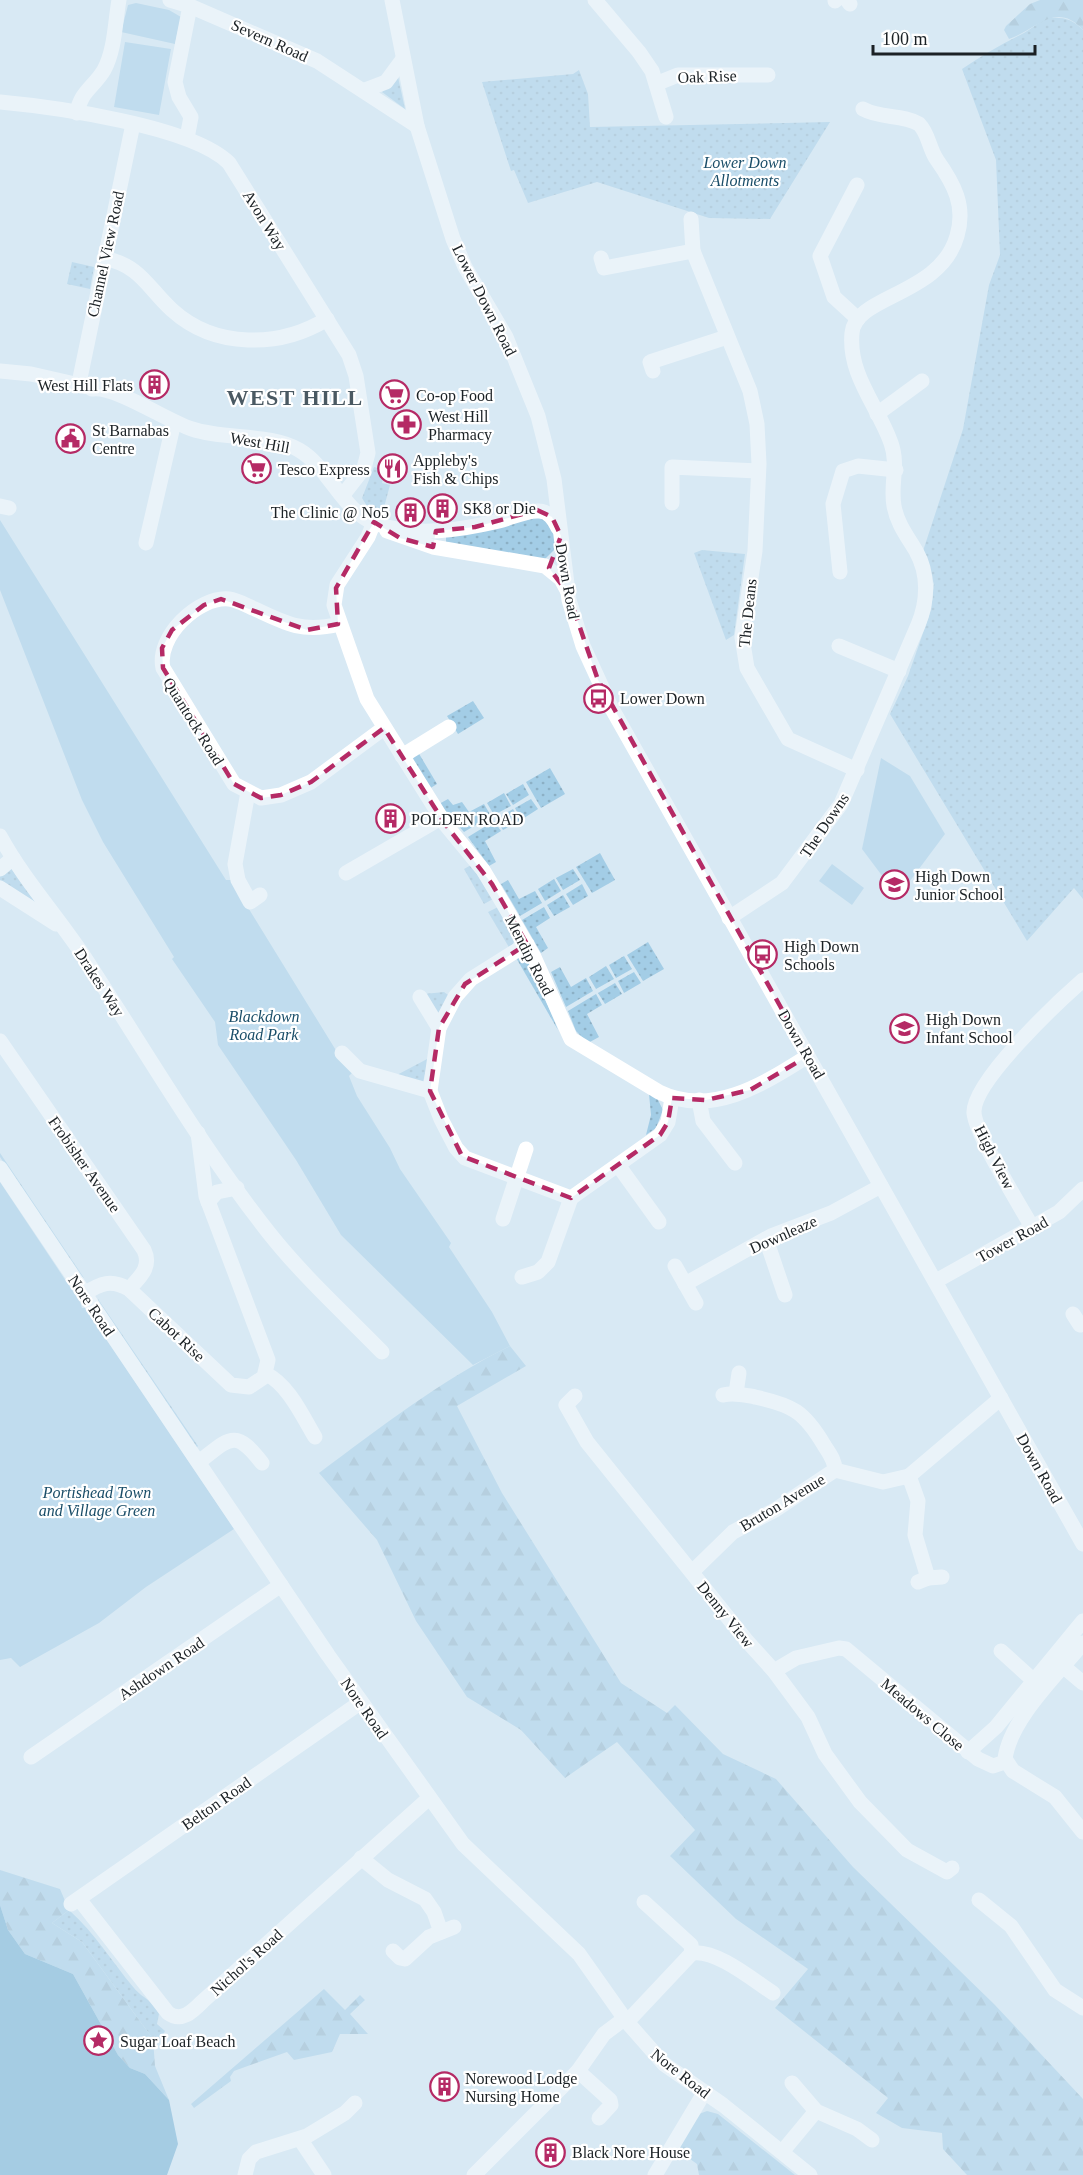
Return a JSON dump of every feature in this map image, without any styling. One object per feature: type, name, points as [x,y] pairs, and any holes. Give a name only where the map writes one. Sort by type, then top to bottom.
[{"type":"street","points":[[77,113],[81,96],[101,74],[107,62],[119,0]]},
{"type":"street","name":"Severn Road","points":[[170,0],[190,6],[317,61],[417,126]]},
{"type":"street","name":"Lower Down Road","points":[[392,0],[417,126],[461,259],[498,320],[530,395],[554,479],[560,534]]},
{"type":"street","points":[[595,0],[639,51],[658,83],[666,117]]},
{"type":"street","points":[[187,138],[191,117],[179,97],[175,81],[190,6]]},
{"type":"street","points":[[364,90],[386,82],[403,59]]},
{"type":"street","name":"Oak Rise","points":[[658,83],[678,75],[761,72]]},
{"type":"street","name":"Avon Way","points":[[0,102],[77,113],[187,138],[215,150],[229,163],[351,360],[367,442],[364,468],[343,495]]},
{"type":"street","points":[[857,191],[814,250],[834,297],[858,318],[870,307],[928,278],[941,266],[952,247],[958,230],[958,197],[949,176],[934,166],[919,124],[910,120],[867,114]]},
{"type":"street","name":"Channel View Road","points":[[85,386],[104,258],[133,124]]},
{"type":"street","name":"The Deans","points":[[690,219],[693,251],[754,406],[758,436],[754,551],[742,637],[747,668],[788,739],[857,770]]},
{"type":"street","points":[[603,268],[693,251]]},
{"type":"street","points":[[104,258],[132,267],[180,316],[223,336],[250,341],[273,340],[301,333],[327,319]]},
{"type":"street","name":"The Downs","points":[[729,918],[782,883],[841,804],[923,612],[926,584],[919,558],[900,525],[894,507],[896,470],[891,442],[862,385],[853,357],[852,335],[858,318]]},
{"type":"street","points":[[650,362],[727,337]]},
{"type":"street","name":"West Hill","points":[[0,370],[100,387],[174,422],[201,432],[296,448],[315,463],[363,517],[400,538],[433,547],[545,566]]},
{"type":"street","points":[[877,414],[919,388]]},
{"type":"street","points":[[146,543],[174,422]]},
{"type":"street","points":[[672,503],[672,460],[758,471]]},
{"type":"street","points":[[835,568],[833,501],[843,471],[848,466],[896,470]]},
{"type":"street","points":[[376,523],[436,531],[475,527],[537,510],[553,495],[554,479]]},
{"type":"street","points":[[537,510],[552,517],[560,534],[556,555],[545,566],[561,579],[568,592]]},
{"type":"street","name":"Mendip Road","points":[[376,523],[336,588],[334,605],[365,694],[441,818],[483,870],[527,944],[571,1038],[672,1098],[699,1100],[721,1098],[750,1090],[808,1056]]},
{"type":"street","points":[[433,547],[436,531]]},
{"type":"street","name":"Down Road","points":[[560,534],[568,592],[583,646],[601,688],[1083,1544]]},
{"type":"street","name":"Quantock Road","points":[[248,792],[232,782],[165,675],[161,657],[165,640],[174,628],[204,605],[224,599],[234,600],[279,621],[307,630],[339,624]]},
{"type":"street","points":[[839,646],[899,671]]},
{"type":"street","points":[[402,756],[449,727]]},
{"type":"street","points":[[260,895],[250,902],[240,885],[236,870],[248,792],[265,798],[300,788],[384,728]]},
{"type":"street","points":[[346,874],[441,818]]},
{"type":"street","name":"Drakes Way","points":[[0,836],[13,858],[68,933],[237,1188],[283,1249],[360,1320],[382,1352]]},
{"type":"street","points":[[0,869],[13,858]]},
{"type":"street","points":[[0,888],[68,933]]},
{"type":"street","points":[[527,944],[465,984],[451,1004],[439,1028],[430,1091],[441,1119],[462,1156],[572,1198]]},
{"type":"street","name":"High View","points":[[1032,1227],[981,1134],[974,1116],[975,1104],[983,1086],[1080,977]]},
{"type":"street","points":[[420,997],[439,1028]]},
{"type":"street","name":"Frobisher Avenue","points":[[0,1041],[144,1250],[147,1259],[146,1269],[129,1289]]},
{"type":"street","points":[[342,1053],[360,1071],[430,1091]]},
{"type":"street","points":[[522,1277],[540,1270],[548,1262],[572,1198],[663,1131],[670,1115],[672,1098]]},
{"type":"street","points":[[699,1100],[703,1120],[735,1163]]},
{"type":"street","name":"Drakes Way","points":[[197,1130],[208,1202]]},
{"type":"street","points":[[504,1219],[525,1148]]},
{"type":"street","points":[[618,1166],[659,1222]]},
{"type":"street","name":"Nore Road","points":[[0,1168],[428,1799],[478,1860],[579,1954],[626,2020],[664,2064],[723,2105],[810,2175]]},
{"type":"street","name":"Downleaze","points":[[685,1284],[766,1239],[837,1210],[881,1186]]},
{"type":"street","points":[[237,1188],[217,1192],[208,1202],[268,1360],[266,1374],[279,1384],[312,1426]]},
{"type":"street","name":"Tower Road","points":[[936,1281],[1059,1212],[1083,1189]]},
{"type":"street","points":[[766,1239],[785,1284]]},
{"type":"street","points":[[675,1266],[696,1303]]},
{"type":"street","points":[[84,1294],[109,1282],[129,1289]]},
{"type":"street","name":"Cabot Rise","points":[[129,1289],[231,1385],[249,1387],[258,1383],[266,1374]]},
{"type":"street","points":[[739,1373],[729,1394],[779,1402],[797,1410],[814,1429],[833,1460],[835,1470]]},
{"type":"street","points":[[930,1579],[916,1537],[918,1501],[909,1476],[1001,1398]]},
{"type":"street","name":"Denny View","points":[[567,1403],[596,1454],[746,1640],[774,1671],[808,1717],[825,1754],[841,1778],[916,1855],[947,1872],[952,1868]]},
{"type":"street","points":[[199,1462],[224,1442],[233,1439],[246,1443],[262,1463]]},
{"type":"street","name":"Bruton Avenue","points":[[692,1572],[734,1532],[775,1510],[835,1470],[887,1482],[909,1476]]},
{"type":"street","name":"Ashdown Road","points":[[39,1756],[281,1585]]},
{"type":"street","points":[[968,1752],[996,1727],[1083,1621]]},
{"type":"street","points":[[1083,1642],[1021,1720],[1007,1748],[1005,1762],[1013,1771],[1054,1797],[1083,1832]]},
{"type":"street","name":"Meadows Close","points":[[774,1671],[796,1658],[846,1645],[968,1752],[992,1766],[1005,1762]]},
{"type":"street","points":[[1001,1651],[1033,1680]]},
{"type":"street","points":[[1064,1667],[1083,1683]]},
{"type":"street","name":"Belton Road","points":[[75,1901],[361,1702]]},
{"type":"street","name":"Nichol's Road","points":[[75,1901],[168,2013],[180,2017],[203,2001],[428,1799]]},
{"type":"street","points":[[361,1858],[388,1880],[425,1899],[447,1930],[429,1937],[405,1959],[393,1951]]},
{"type":"street","points":[[644,1902],[691,1945],[692,1953]]},
{"type":"street","points":[[984,1909],[1015,1931],[1052,1987],[1069,2002],[1083,2008]]},
{"type":"street","points":[[474,2175],[578,2071],[604,2034],[626,2020],[692,1953],[707,1954],[719,1959],[773,1993]]},
{"type":"street","points":[[578,2071],[610,2100],[611,2105],[599,2118]]},
{"type":"street","points":[[792,2083],[816,2111],[857,2129],[872,2140]]},
{"type":"street","points":[[655,2175],[704,2093]]},
{"type":"street","points":[[782,2152],[816,2111]]},
{"type":"street","points":[[245,2175],[249,2159],[253,2154],[264,2148],[300,2139],[350,2112]]},
{"type":"street","points":[[300,2139],[324,2175]]},
{"type":"highlighted area","points":[[537,510],[552,517],[561,536],[549,568],[568,593],[598,680],[808,1056],[750,1090],[706,1100],[672,1098],[668,1122],[660,1135],[571,1198],[462,1156],[430,1091],[439,1028],[465,984],[527,944],[492,884],[445,824],[384,728],[311,782],[281,795],[261,798],[234,784],[163,668],[162,648],[172,630],[204,605],[221,599],[307,630],[338,624],[336,588],[374,522],[400,538],[433,547],[436,531],[475,527]]},
{"type":"green space","points":[[1040,0],[1083,0],[1083,30],[1073,21],[1064,17],[1055,17],[1009,39],[1004,30],[1006,26],[1030,4]]},
{"type":"green space","points":[[136,3],[169,10],[181,17],[175,44],[121,32],[128,5]]},
{"type":"green space","points":[[1049,18],[1068,20],[1083,30],[1083,899],[1074,888],[1027,941],[890,714],[908,676],[931,610],[934,584],[923,551],[963,429],[989,285],[1000,255],[996,160],[962,69]]},
{"type":"green space","points":[[125,42],[171,49],[159,115],[114,107]]},
{"type":"green space","name":"Lower Down Allotments","points":[[579,70],[588,94],[590,127],[830,122],[770,219],[709,218],[597,182],[528,203],[514,170],[511,171],[482,82],[573,74]]},
{"type":"green space","points":[[398,77],[405,109],[382,92]]},
{"type":"green space","points":[[72,262],[94,267],[90,289],[67,284]]},
{"type":"green space","points":[[374,467],[385,470],[382,483],[390,485],[382,515],[370,511],[362,498]]},
{"type":"green space","points":[[538,516],[552,526],[557,547],[544,560],[446,544],[446,536]]},
{"type":"green space","name":"Blackdown Road Park","points":[[0,520],[226,880],[231,880],[345,1065],[353,1072],[349,1076],[357,1096],[390,1148],[400,1169],[451,1243],[449,1247],[492,1312],[510,1346],[473,1365],[341,1235],[296,1160],[218,1045],[215,1022],[172,959],[174,957],[103,842],[82,800],[0,590]]},
{"type":"green space","points":[[702,550],[745,554],[734,635],[726,640],[694,553]]},
{"type":"green space","points":[[473,701],[484,718],[458,734],[447,716]]},
{"type":"green space","points":[[418,752],[437,784],[429,789],[412,760]]},
{"type":"green space","points":[[881,758],[910,776],[945,834],[901,893],[889,885],[862,849]]},
{"type":"green space","points":[[550,768],[565,794],[541,808],[526,782]]},
{"type":"green space","points":[[523,784],[529,795],[513,805],[506,794]]},
{"type":"green space","points":[[504,793],[511,806],[494,815],[487,803]]},
{"type":"green space","points":[[448,799],[453,805],[462,802],[469,812],[484,804],[491,816],[464,832],[439,804]]},
{"type":"green space","points":[[531,799],[538,809],[521,820],[515,808]]},
{"type":"green space","points":[[513,809],[520,821],[503,830],[496,819]]},
{"type":"green space","points":[[494,821],[501,831],[485,841],[496,862],[489,866],[468,837]]},
{"type":"green space","points":[[600,853],[615,880],[592,893],[576,867]]},
{"type":"green space","points":[[832,864],[864,888],[852,905],[819,881]]},
{"type":"green space","points":[[471,865],[493,899],[484,904],[464,869]]},
{"type":"green space","points":[[11,868],[36,903],[0,880],[0,875]]},
{"type":"green space","points":[[573,869],[580,880],[563,890],[556,878]]},
{"type":"green space","points":[[554,879],[561,891],[545,901],[538,889]]},
{"type":"green space","points":[[508,880],[519,899],[535,891],[542,903],[520,916],[501,884]]},
{"type":"green space","points":[[582,884],[588,896],[573,905],[566,894]]},
{"type":"green space","points":[[563,895],[570,907],[554,916],[547,905]]},
{"type":"green space","points":[[498,907],[516,938],[510,949],[488,912]]},
{"type":"green space","points":[[544,907],[550,918],[536,927],[548,948],[541,953],[522,920]]},
{"type":"green space","points":[[648,942],[664,969],[643,981],[627,955]]},
{"type":"green space","points":[[523,954],[532,967],[558,1030],[515,956]]},
{"type":"green space","points":[[624,956],[632,969],[616,978],[609,965]]},
{"type":"green space","points":[[606,966],[614,979],[596,989],[589,977]]},
{"type":"green space","points":[[560,967],[571,987],[586,978],[593,991],[566,1007],[551,972]]},
{"type":"green space","points":[[634,972],[641,983],[624,993],[618,981]]},
{"type":"green space","points":[[615,983],[622,994],[605,1004],[598,993]]},
{"type":"green space","points":[[444,992],[451,997],[438,1013],[434,1013],[424,994]]},
{"type":"green space","points":[[596,994],[602,1005],[587,1014],[599,1037],[588,1043],[576,1031],[568,1011]]},
{"type":"green space","points":[[429,1058],[423,1082],[393,1077]]},
{"type":"green space","points":[[649,1094],[657,1098],[663,1110],[656,1128],[646,1135],[651,1115]]},
{"type":"green space","points":[[0,1153],[84,1278],[79,1275],[0,1157]]},
{"type":"green space","name":"Portishead Town and Village Green","points":[[0,1182],[82,1308],[85,1308],[234,1529],[146,1587],[99,1623],[20,1667],[11,1658],[0,1660]]},
{"type":"green space","points":[[98,1299],[198,1446],[196,1448],[97,1301]]},
{"type":"green space","points":[[510,1346],[526,1366],[457,1406],[502,1493],[621,1683],[667,1713],[675,1705],[723,1754],[776,1779],[853,1867],[994,2004],[1083,2099],[1083,2175],[967,2175],[943,2149],[942,2133],[902,2128],[876,2113],[888,2098],[775,2008],[808,1969],[736,1919],[670,1856],[695,1830],[617,1742],[565,1778],[521,1730],[467,1697],[416,1621],[377,1540],[319,1473],[436,1389]]},
{"type":"green space","points":[[0,1870],[60,1889],[69,1910],[52,1923],[82,1942],[153,2039],[155,2066],[169,2100],[145,2074],[130,2068],[118,2055],[73,1974],[25,1954],[8,1930],[0,1905]]},
{"type":"green space","points":[[69,1910],[95,1938],[134,1988],[156,2009],[159,2014],[157,2024],[165,2031],[162,2037],[153,2039],[82,1942],[52,1923]]},
{"type":"green space","points":[[324,1989],[345,2010],[360,1995],[365,2000],[350,2014],[368,2034],[340,2034],[332,2052],[294,2060],[287,2052],[234,2071],[230,2077],[231,2081],[194,2108],[191,2104]]},
{"type":"green space","points":[[707,2111],[718,2114],[795,2175],[699,2175],[697,2164],[676,2149],[696,2115]]},
{"type":"shaded area","points":[[0,1905],[8,1930],[25,1954],[73,1974],[118,2055],[130,2068],[145,2074],[169,2100],[178,2144],[167,2175],[0,2175]]},
{"type":"place","name":"West Hill Flats","points":[[154,385]]},
{"type":"place","name":"Co-op Food","points":[[395,395]]},
{"type":"place","name":"West Hill Pharmacy","points":[[407,425]]},
{"type":"place","name":"St Barnabas Centre","points":[[71,439]]},
{"type":"place","name":"Tesco Express","points":[[257,469]]},
{"type":"place","name":"Appleby's Fish & Chips","points":[[392,469]]},
{"type":"place","name":"SK8 or Die","points":[[442,508]]},
{"type":"place","name":"The Clinic @ No5","points":[[410,512]]},
{"type":"place","name":"Lower Down","points":[[599,698]]},
{"type":"place","name":"POLDEN ROAD","points":[[390,819]]},
{"type":"place","name":"High Down Junior School","points":[[894,885]]},
{"type":"place","name":"High Down Schools","points":[[763,955]]},
{"type":"place","name":"High Down Infant School","points":[[905,1028]]},
{"type":"place","name":"Sugar Loaf Beach","points":[[99,2041]]},
{"type":"place","name":"Norewood Lodge Nursing Home","points":[[444,2087]]},
{"type":"place","name":"Black Nore House","points":[[551,2152]]},
{"type":"district","name":"WEST HILL","points":[[295,397]]}]
